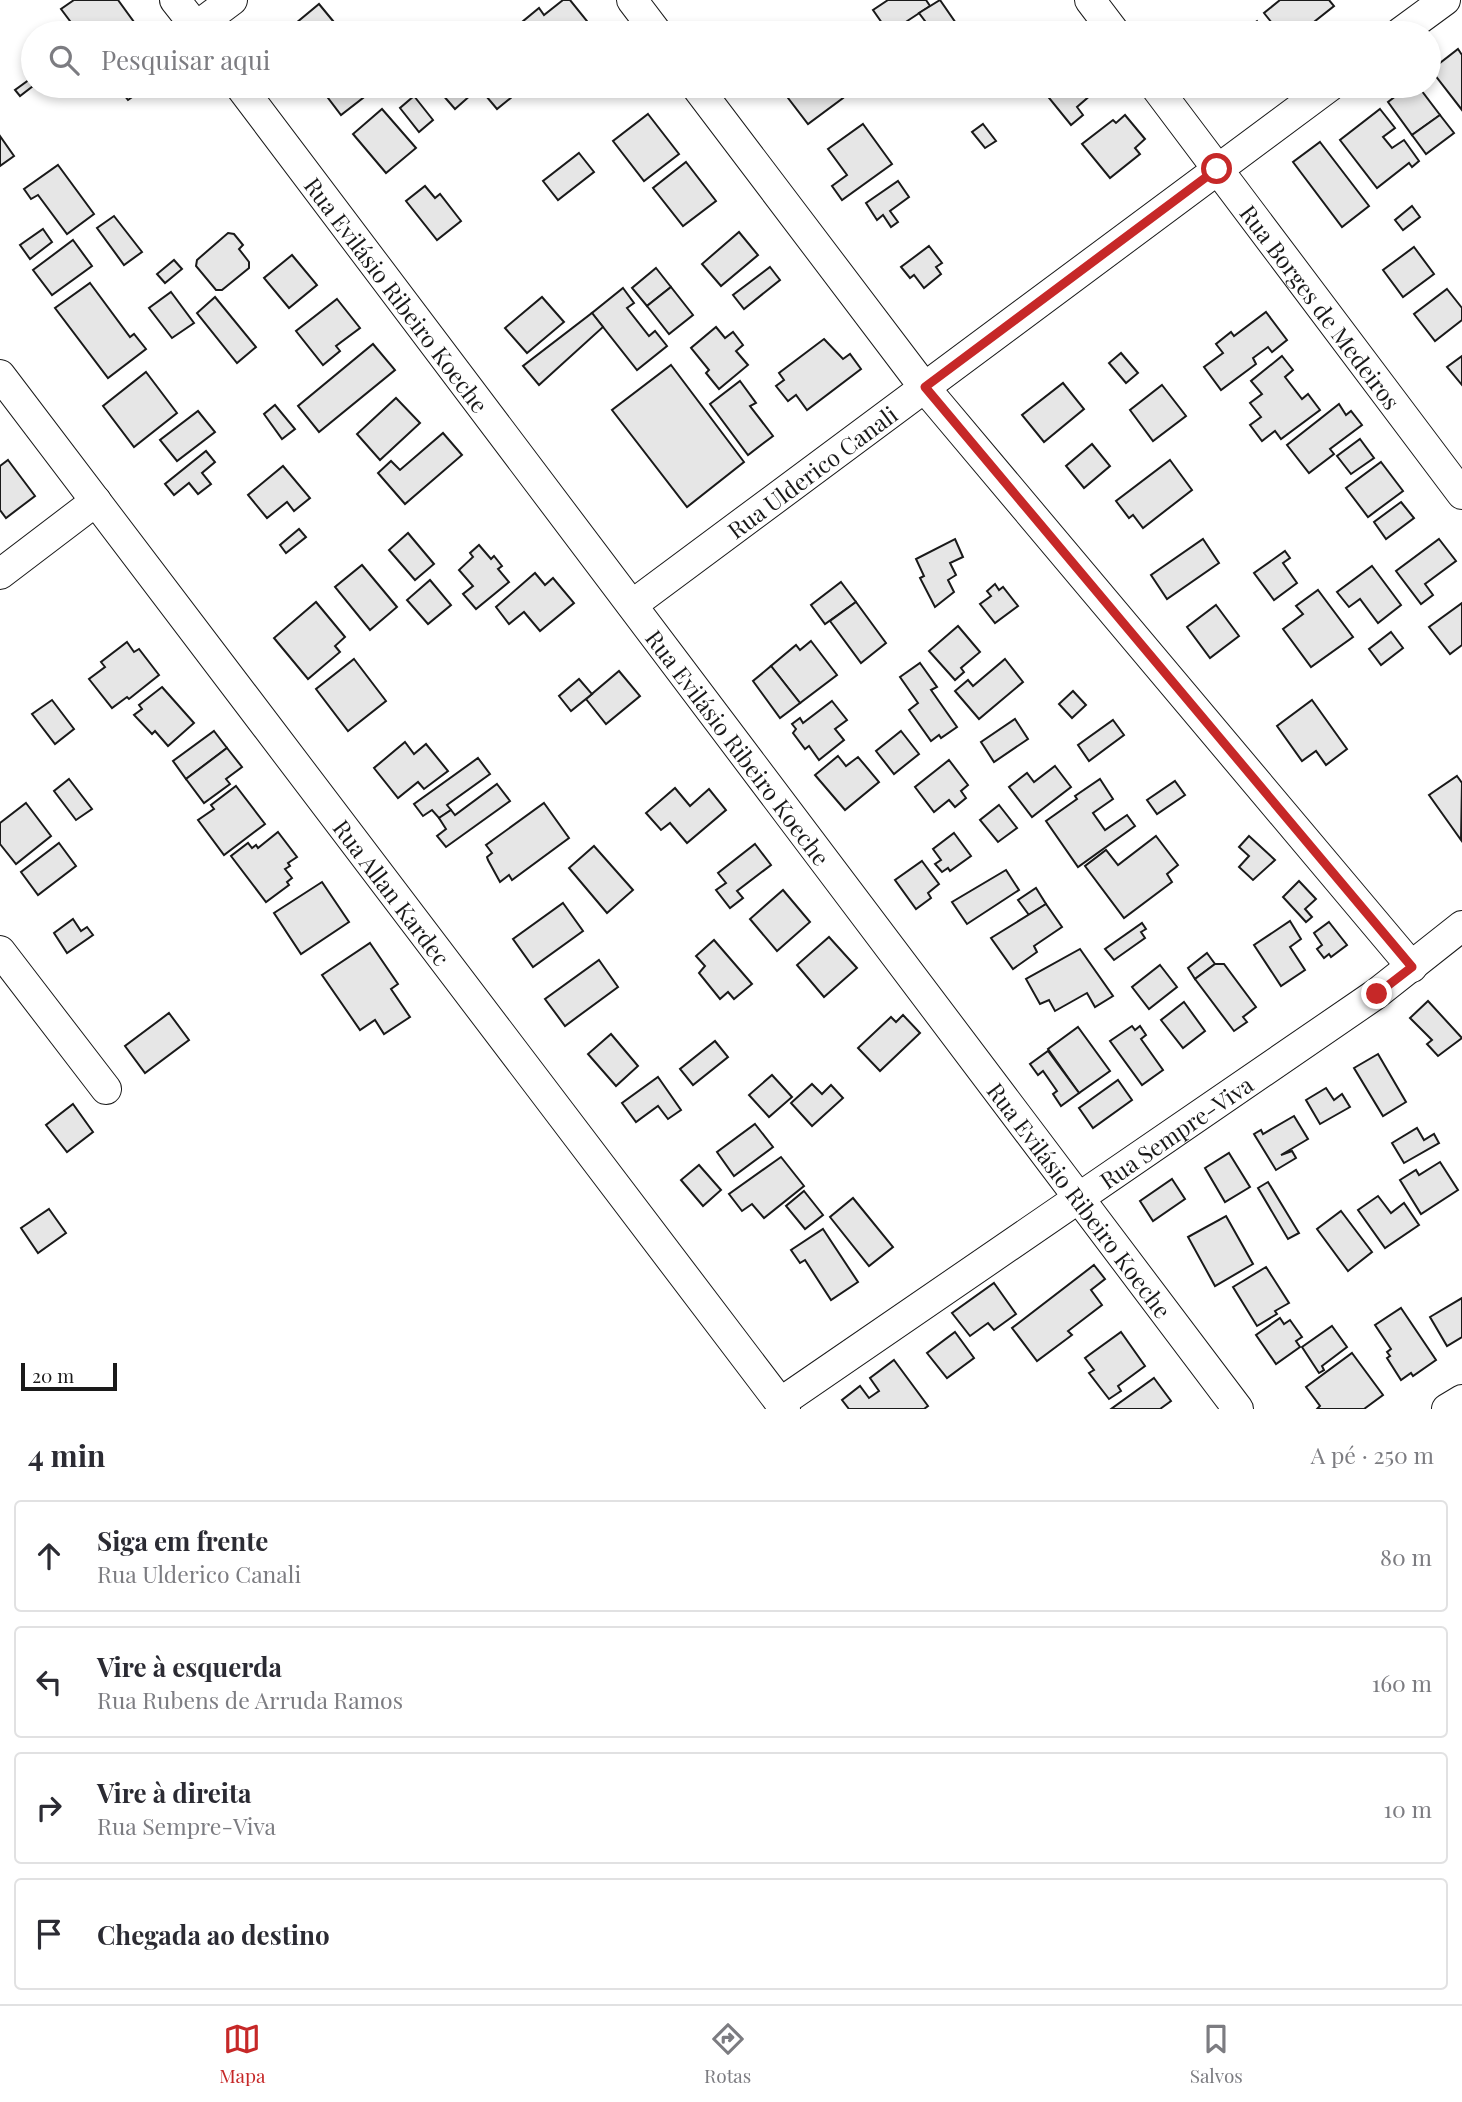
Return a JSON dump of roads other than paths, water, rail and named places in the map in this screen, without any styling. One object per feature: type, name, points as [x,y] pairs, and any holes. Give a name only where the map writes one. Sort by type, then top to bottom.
[{"type":"street","points":[[176,0],[191,21]]},
{"type":"street","points":[[208,21],[232,0]]},
{"type":"street","points":[[632,0],[648,21]]},
{"type":"street","points":[[1090,0],[1106,21]]},
{"type":"street","points":[[1416,21],[1445,0]]},
{"type":"street","name":"Rua Evilásio Ribeiro Koeche","points":[[249,98],[1238,1409]]},
{"type":"street","points":[[705,98],[925,387],[1412,967]]},
{"type":"street","name":"Rua Borges de Medeiros","points":[[1164,98],[1462,494]]},
{"type":"street","name":"Rua Ulderico Canali","points":[[632,606],[1314,98]]},
{"type":"street","name":"Rua Allan Kardec","points":[[0,375],[782,1406]]},
{"type":"street","points":[[0,574],[96,501]]},
{"type":"street","name":"Rua Sempre-Viva","points":[[782,1406],[1377,994],[1462,926]]},
{"type":"street","points":[[0,951],[106,1089]]},
{"type":"street","points":[[1447,1409],[1462,1400]]}]
